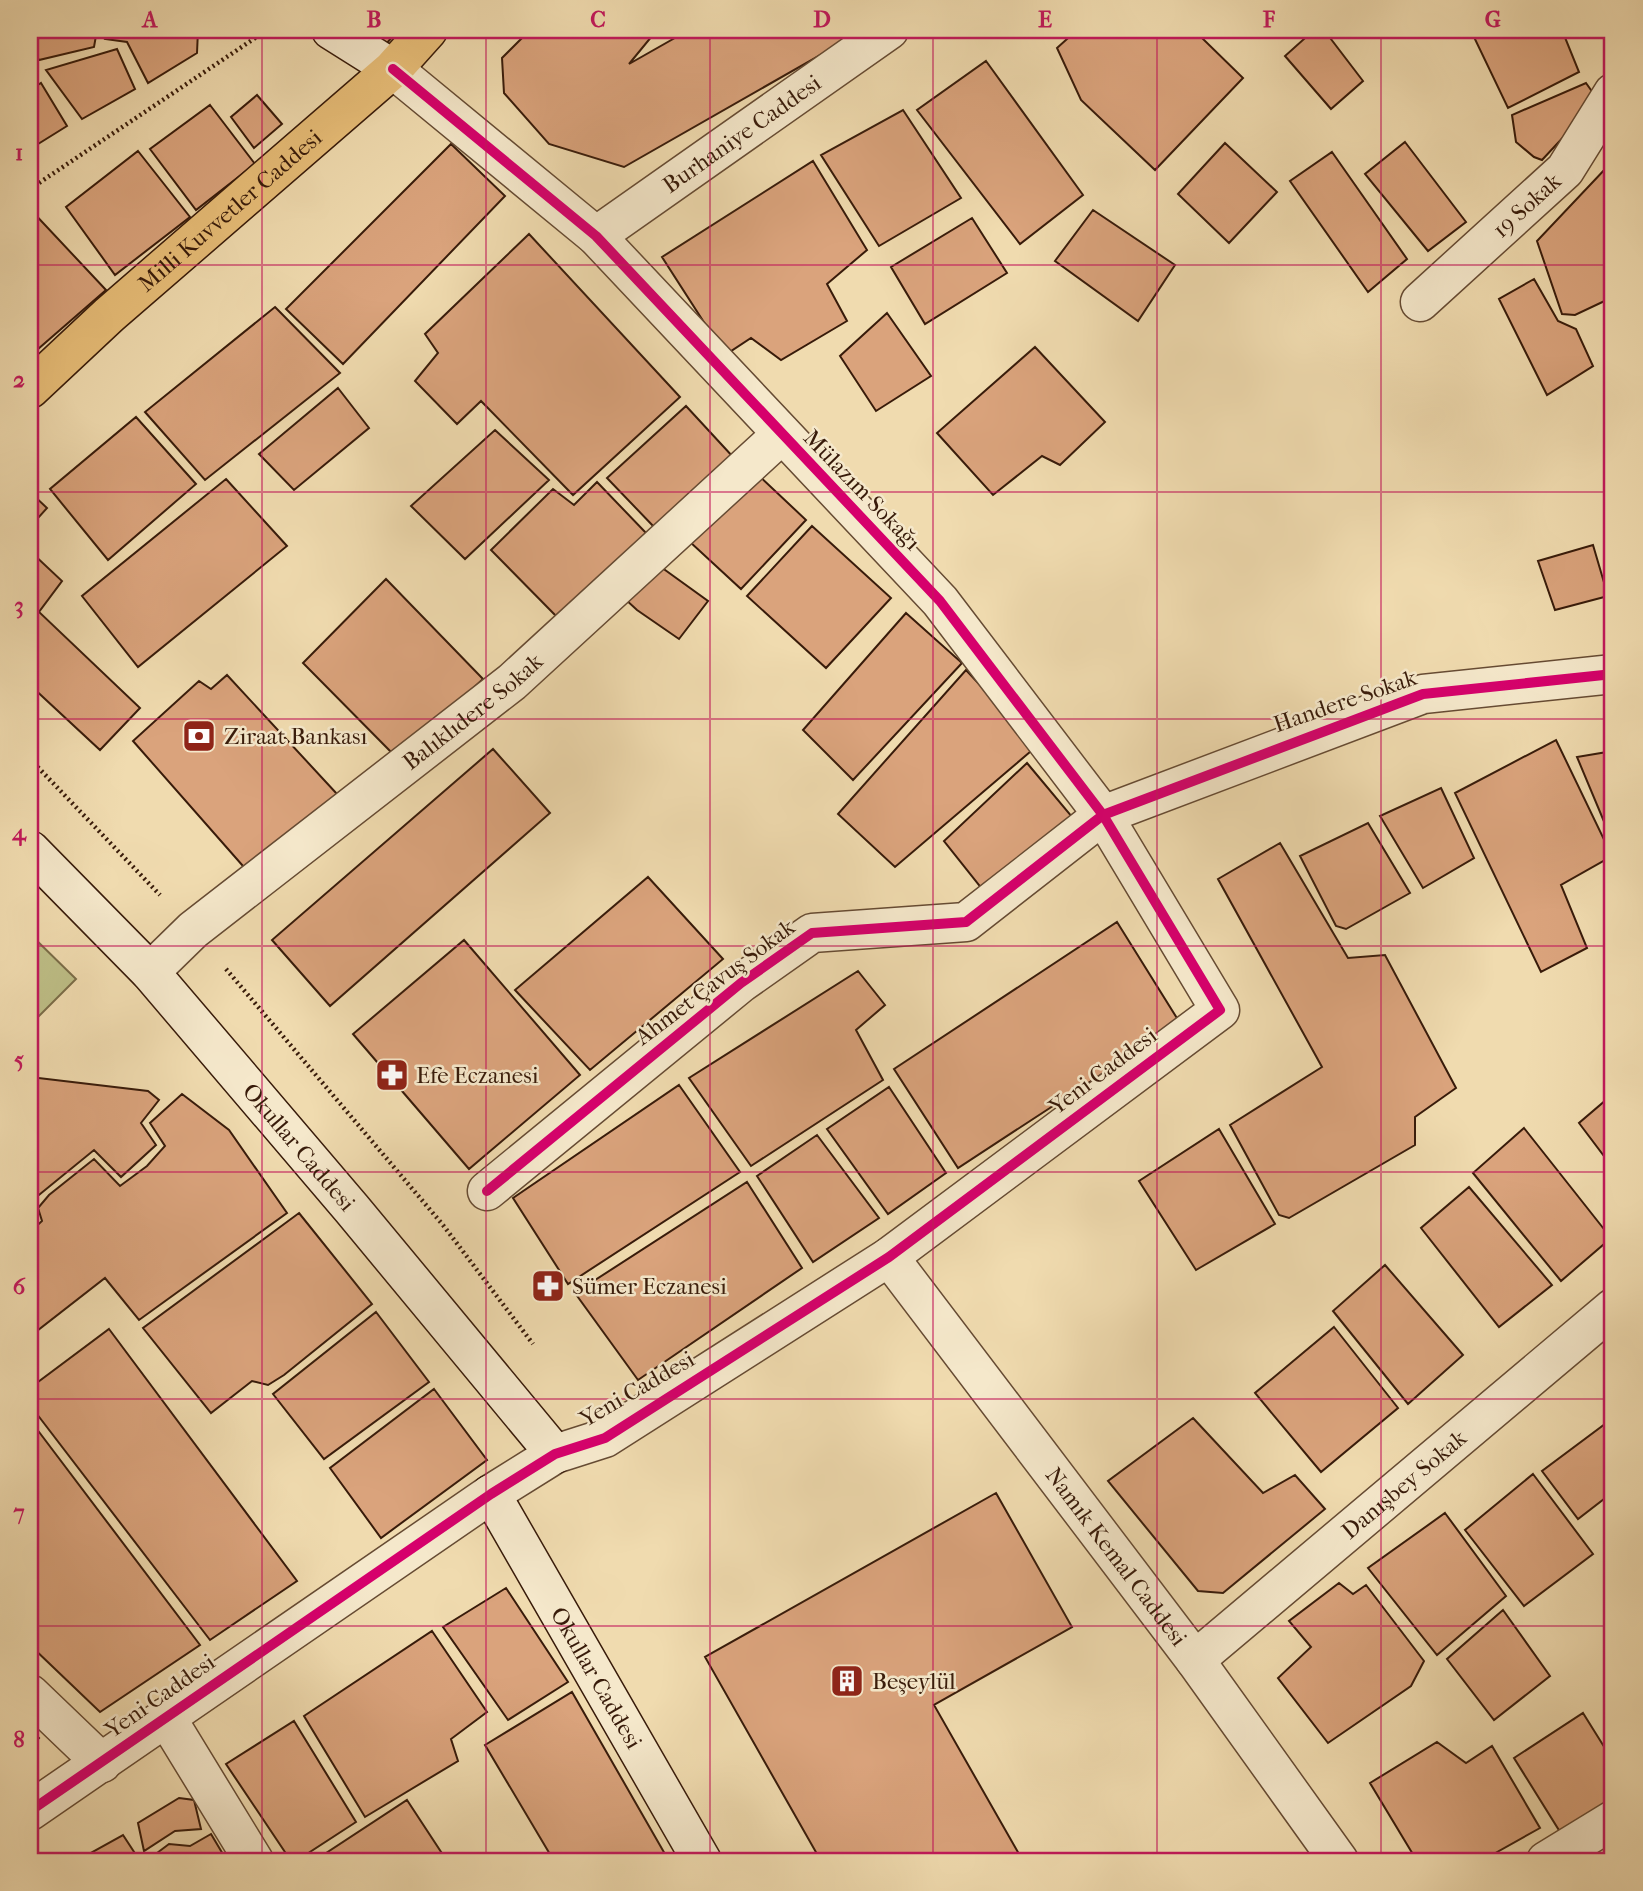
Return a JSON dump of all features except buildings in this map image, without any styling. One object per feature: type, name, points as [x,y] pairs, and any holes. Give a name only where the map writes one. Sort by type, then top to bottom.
[{"type":"main road","name":"Milli Kuvvetler Caddesi","points":[[30,389],[108,315],[393,69],[428,30]]},
{"type":"street","name":"Mülazım Sokağı","points":[[331,30],[393,69],[596,236],[940,601],[1103,815],[1220,1010]]},
{"type":"street","name":"Burhaniye Caddesi","points":[[596,236],[889,30]]},
{"type":"street","name":"19 Sokak","points":[[1420,302],[1565,170],[1613,93]]},
{"type":"street","name":"Balıklıdere Sokak","points":[[150,972],[193,930],[512,682],[781,435]]},
{"type":"street","name":"Handere Sokak","points":[[1103,815],[1423,694],[1613,674]]},
{"type":"street","name":"Ahmet Çavuş Sokak","points":[[487,1191],[741,984],[812,933],[966,922],[1103,815]]},
{"type":"street","name":"Okullar Caddesi","points":[[30,850],[150,972],[352,1209],[555,1454]]},
{"type":"street","name":"Yeni Caddesi","points":[[30,1811],[491,1494],[555,1454],[605,1438],[888,1257],[1220,1010]]},
{"type":"street","name":"Namık Kemal Caddesi","points":[[888,1257],[1195,1660],[1339,1861]]},
{"type":"street","name":"Danışbey Sokak","points":[[1195,1660],[1613,1308]]},
{"type":"street","name":"Okullar Caddesi","points":[[491,1494],[702,1861]]},
{"type":"street","points":[[30,1694],[102,1763]]},
{"type":"street","points":[[166,1717],[254,1861]]},
{"type":"street","points":[[1546,1861],[1613,1820]]},
{"type":"path","points":[[30,189],[267,30]]},
{"type":"path","points":[[30,759],[193,930],[443,1225],[540,1353]]},
{"type":"green space","points":[[30,934],[76,979],[30,1025]]},
{"type":"cycle path","points":[[30,1811],[491,1494],[555,1454],[605,1438],[889,1257],[1220,1010],[1103,815],[940,601],[596,236],[393,69]]},
{"type":"cycle path","points":[[487,1191],[741,983],[812,933],[966,922],[1103,815],[1423,694],[1613,674]]},
{"type":"place","name":"Ziraat Bankası","points":[[199,736]]},
{"type":"place","name":"Efe Eczanesi","points":[[392,1075]]},
{"type":"place","name":"Sümer Eczanesi","points":[[548,1286]]},
{"type":"place","name":"Beşeylül","points":[[847,1681]]}]
